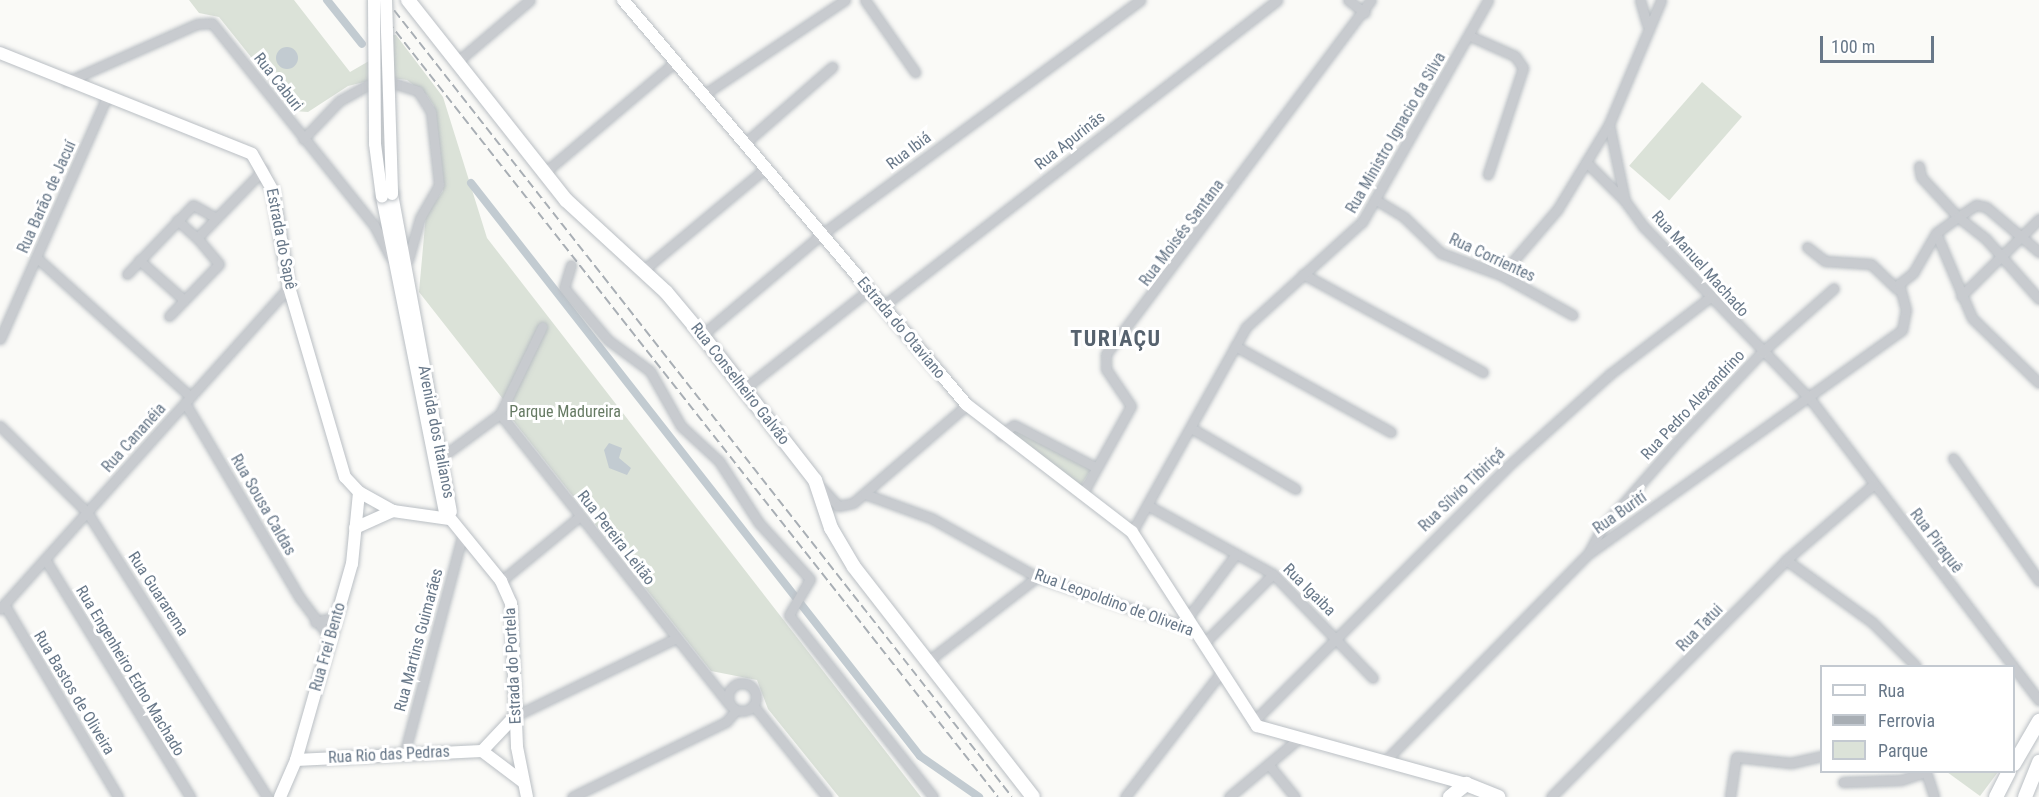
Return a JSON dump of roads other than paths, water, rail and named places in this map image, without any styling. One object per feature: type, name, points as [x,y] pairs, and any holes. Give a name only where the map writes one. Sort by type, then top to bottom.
[{"type":"main road","name":"Rua Conselheiro Galvão","points":[[408,0],[544,173],[702,335],[815,480],[842,550],[1033,797]]},
{"type":"main road","points":[[2015,761],[2037,729]]},
{"type":"main road","points":[[2025,797],[2039,762]]},
{"type":"main road","points":[[1996,797],[2008,773]]},
{"type":"main road","points":[[1450,797],[1466,784],[1499,797]]},
{"type":"street","name":"Avenida dos Italianos","points":[[374,0],[375,144],[443,456],[449,519]]},
{"type":"street","name":"Avenida dos Italianos","points":[[386,0],[387,196],[394,266],[440,491],[449,519]]},
{"type":"street","points":[[458,61],[530,0]]},
{"type":"street","name":"Estrada do Otaviano","points":[[623,0],[967,405],[1000,435],[1084,491],[1132,532],[1201,637]]},
{"type":"street","points":[[703,94],[845,0]]},
{"type":"street","points":[[865,0],[915,72]]},
{"type":"street","name":"Rua Ibiá","points":[[702,335],[822,234],[1140,0]]},
{"type":"street","name":"Rua Apurinãs","points":[[883,306],[1277,0]]},
{"type":"street","points":[[1348,0],[1365,13]]},
{"type":"street","name":"Rua Moisés Santana","points":[[1084,491],[1131,406],[1106,369],[1106,354],[1365,13],[1371,0]]},
{"type":"street","name":"Rua Ministro Ignacio da Silva","points":[[1132,532],[1235,346],[1259,312],[1351,237],[1376,200],[1470,36],[1488,0]]},
{"type":"street","points":[[1640,0],[1647,24]]},
{"type":"street","points":[[1502,275],[1551,218],[1609,124],[1647,24],[1661,0]]},
{"type":"street","name":"Rua Caburi","points":[[66,82],[197,24],[212,23],[374,225],[394,266]]},
{"type":"street","points":[[1470,36],[1515,56],[1523,68],[1488,174]]},
{"type":"street","name":"Estrada do Sapê","points":[[0,53],[106,99],[245,149],[264,169],[289,286],[333,448],[359,492]]},
{"type":"street","points":[[544,173],[675,62]]},
{"type":"street","points":[[745,143],[832,67]]},
{"type":"street","points":[[90,92],[91,70]]},
{"type":"street","points":[[303,139],[339,101],[370,84],[409,85],[426,102],[439,185],[408,253],[408,299]]},
{"type":"street","name":"Rua Barão de Jacuí","points":[[0,339],[106,99]]},
{"type":"street","name":"Rua Manuel Machado","points":[[1609,124],[1625,201],[1709,298],[1811,400]]},
{"type":"street","points":[[1586,162],[1625,201]]},
{"type":"street","points":[[1919,166],[1921,177],[1958,217],[2003,256],[2039,299]]},
{"type":"street","points":[[641,272],[766,168]]},
{"type":"street","points":[[197,238],[264,169]]},
{"type":"street","name":"Rua Corrientes","points":[[1376,200],[1404,217],[1441,253],[1502,275],[1573,315]]},
{"type":"street","points":[[128,274],[177,220],[197,203],[216,218]]},
{"type":"street","points":[[1807,247],[1825,261],[1871,264],[1897,289],[1936,233],[1976,206],[1986,207],[2039,252]]},
{"type":"street","points":[[1961,296],[2039,219]]},
{"type":"street","points":[[169,316],[219,264],[197,238],[177,220]]},
{"type":"street","points":[[1936,233],[1961,296],[1980,330],[2039,383]]},
{"type":"street","name":"Rua Sousa Caldas","points":[[37,258],[188,400],[315,622],[330,638]]},
{"type":"street","points":[[139,260],[184,300]]},
{"type":"street","points":[[571,265],[564,288],[608,340],[650,371],[681,426],[712,453],[759,524],[804,571],[810,586],[790,608],[789,615],[841,685],[933,797]]},
{"type":"street","points":[[1303,274],[1483,372]]},
{"type":"street","name":"Rua Cananéia","points":[[2,607],[289,286]]},
{"type":"street","name":"Rua Pedro Alexandrino","points":[[1588,554],[1602,528],[1762,352],[1833,288]]},
{"type":"street","name":"Rua Burití","points":[[1387,759],[1588,554],[1811,400],[1902,330],[1906,310],[1897,289]]},
{"type":"street","points":[[744,389],[869,290]]},
{"type":"street","name":"Rua Sílvio Tibiriçá","points":[[1253,722],[1507,467],[1610,374],[1709,298]]},
{"type":"street","points":[[443,456],[500,414],[542,327]]},
{"type":"street","points":[[1235,346],[1391,432]]},
{"type":"street","name":"Rua Piraquê","points":[[1811,400],[2013,665]]},
{"type":"street","points":[[815,480],[843,507],[865,494],[967,405]]},
{"type":"street","name":"Rua Pereira Leitão","points":[[500,414],[709,681],[733,707]]},
{"type":"street","points":[[1000,435],[1014,425],[1097,468]]},
{"type":"street","name":"Rua Guararema","points":[[0,426],[87,512],[267,797]]},
{"type":"street","points":[[1191,428],[1296,489]]},
{"type":"street","points":[[1953,458],[2039,581]]},
{"type":"street","name":"Rua Tatui","points":[[1551,797],[1786,560],[1874,484]]},
{"type":"street","points":[[418,511],[440,491]]},
{"type":"street","points":[[359,492],[393,511]]},
{"type":"street","name":"Rua Frei Bento","points":[[280,797],[296,760],[337,616],[355,528],[359,492]]},
{"type":"street","name":"Rua Leopoldino de Oliveira","points":[[865,494],[931,518],[1037,577],[1201,637],[1253,722]]},
{"type":"street","name":"Rua Igaiba","points":[[1147,505],[1273,574],[1373,678]]},
{"type":"street","points":[[355,528],[393,511],[418,511],[449,519]]},
{"type":"street","points":[[501,581],[579,517]]},
{"type":"street","name":"Estrada do Portela","points":[[449,519],[501,581],[513,615],[515,716],[527,797]]},
{"type":"street","name":"Rua Martins Guimarães","points":[[405,751],[462,537]]},
{"type":"street","points":[[1189,616],[1236,554]]},
{"type":"street","name":"Rua Engenheiro Edno Machado","points":[[45,559],[190,797]]},
{"type":"street","points":[[1786,560],[1872,622],[1915,665]]},
{"type":"street","points":[[1201,637],[1273,574]]},
{"type":"street","points":[[928,661],[1037,577]]},
{"type":"street","name":"Rua Bastos de Oliveira","points":[[2,607],[118,797]]},
{"type":"street","points":[[315,622],[337,616]]},
{"type":"street","points":[[524,782],[482,751],[515,716],[676,638]]},
{"type":"street","name":"Rua Piraquê","points":[[2015,668],[2039,699]]},
{"type":"street","points":[[1125,797],[1221,670]]},
{"type":"street","points":[[709,681],[732,688],[752,688],[753,705],[827,797]]},
{"type":"street","points":[[572,797],[726,722],[733,707],[732,688]]},
{"type":"street","points":[[733,707],[753,705]]},
{"type":"street","points":[[1253,722],[1297,740],[1387,759],[1466,784]]},
{"type":"street","points":[[1229,797],[1297,740]]},
{"type":"street","name":"Rua Rio das Pedras","points":[[296,760],[405,751],[482,751]]},
{"type":"street","points":[[1730,797],[1736,757],[1791,763],[1820,756]]},
{"type":"street","points":[[1269,765],[1295,797]]},
{"type":"street","points":[[1843,782],[1901,780],[1920,773]]},
{"type":"street","points":[[1926,773],[1934,797]]},
{"type":"waterway","points":[[327,0],[362,44]]},
{"type":"waterway","points":[[471,183],[920,756],[979,797]]},
{"type":"railway","points":[[371,0],[998,797]]},
{"type":"railway","points":[[386,0],[1012,797]]},
{"type":"district","name":"TURIAÇU","points":[[1116,339]]},
{"type":"park label","name":"Parque Madureira","points":[[565,412]]}]
